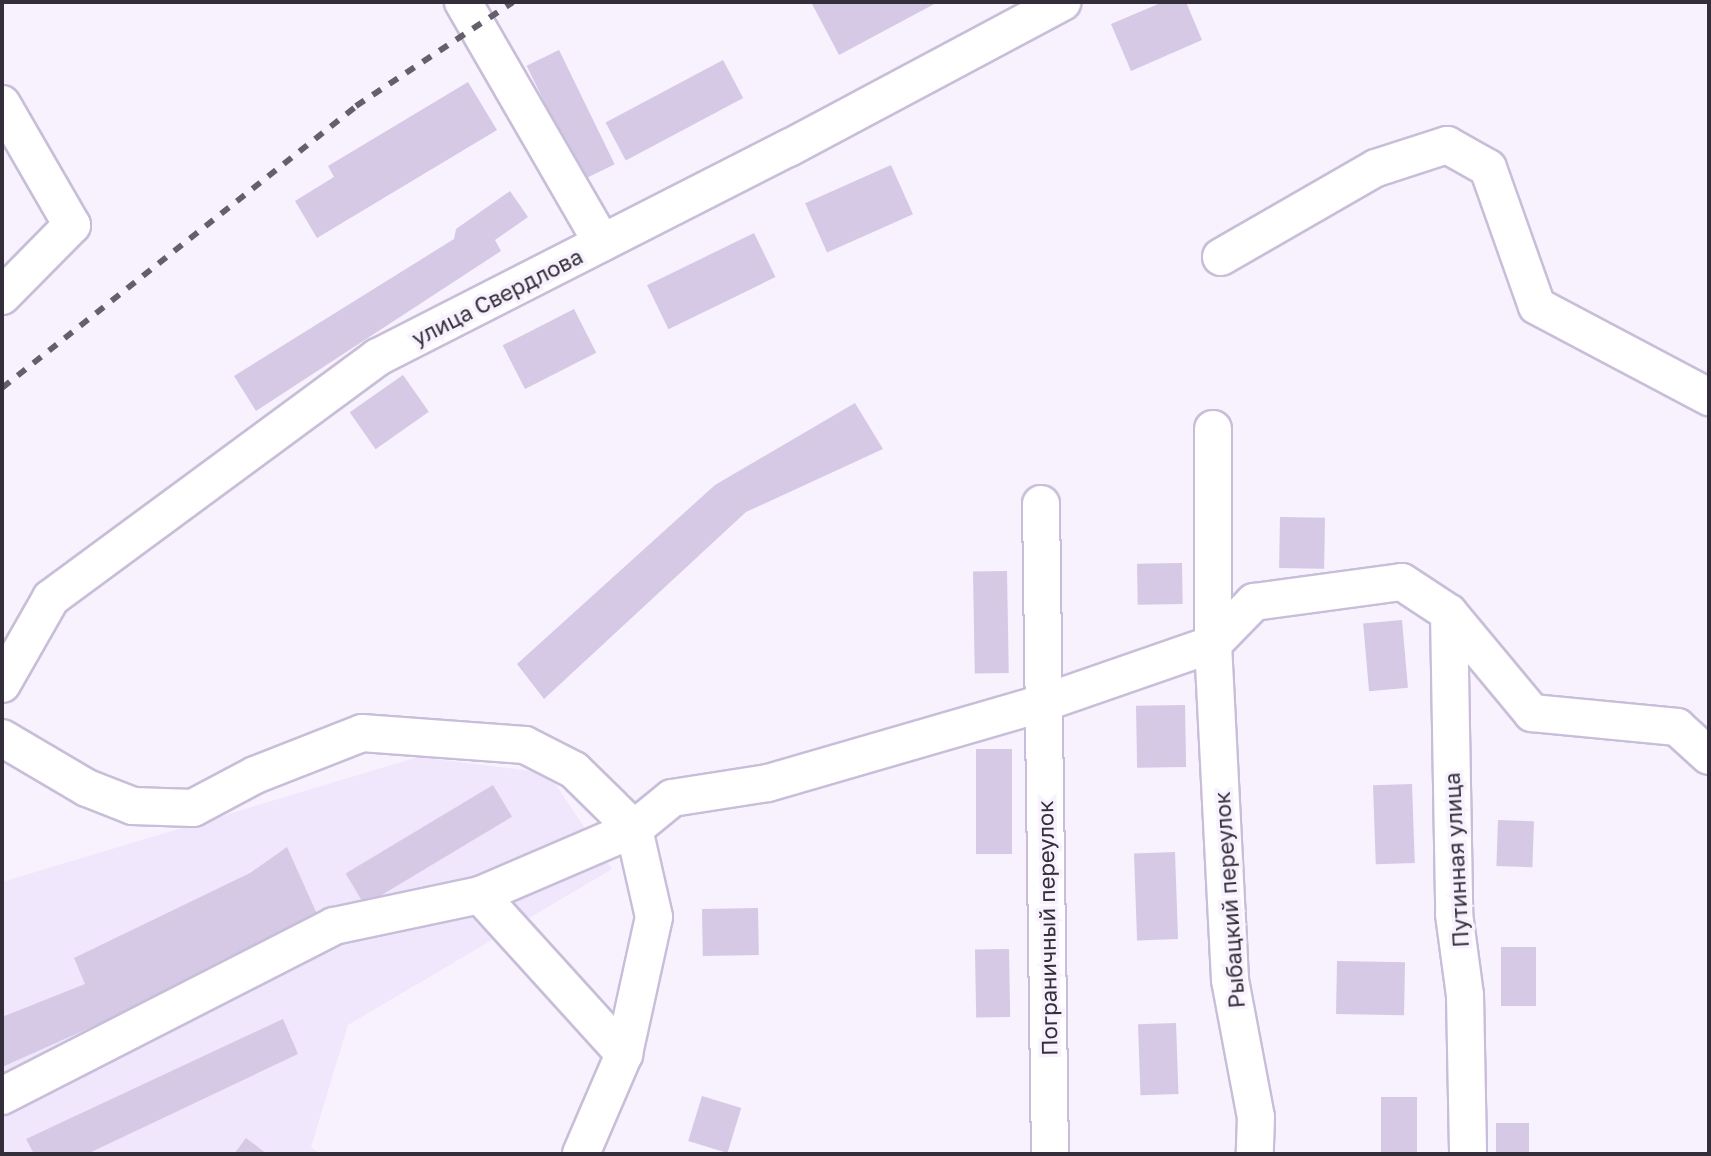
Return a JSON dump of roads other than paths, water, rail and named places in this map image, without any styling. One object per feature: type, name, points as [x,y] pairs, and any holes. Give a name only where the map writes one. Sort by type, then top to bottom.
[{"type":"street","points":[[463,2],[602,243]]},
{"type":"street","name":"улица Свердлова","points":[[2,684],[51,598],[365,366],[1062,2]]},
{"type":"street","points":[[2,104],[72,225],[2,296]]},
{"type":"street","points":[[1221,257],[1376,168],[1447,145],[1488,168],[1537,306],[1709,397]]},
{"type":"street","name":"Рыбацкий переулок","points":[[1213,429],[1213,644],[1230,980],[1256,1117],[1255,1154]]},
{"type":"street","name":"Пограничный переулок","points":[[1041,504],[1050,1154]]},
{"type":"street","points":[[2,1096],[334,926],[480,895],[634,829],[672,798],[768,783],[1043,703],[1213,644],[1254,602],[1402,582],[1449,613],[1532,713],[1677,727],[1709,756]]},
{"type":"street","name":"Путинная улица","points":[[1449,613],[1454,914],[1465,995],[1468,1154]]},
{"type":"street","points":[[2,738],[87,788],[133,806],[193,808],[255,775],[362,733],[525,745],[574,770],[634,829],[654,917],[624,1054],[581,1154]]},
{"type":"street","points":[[480,895],[624,1054]]},
{"type":"railway","points":[[2,388],[356,106],[513,2]]}]
